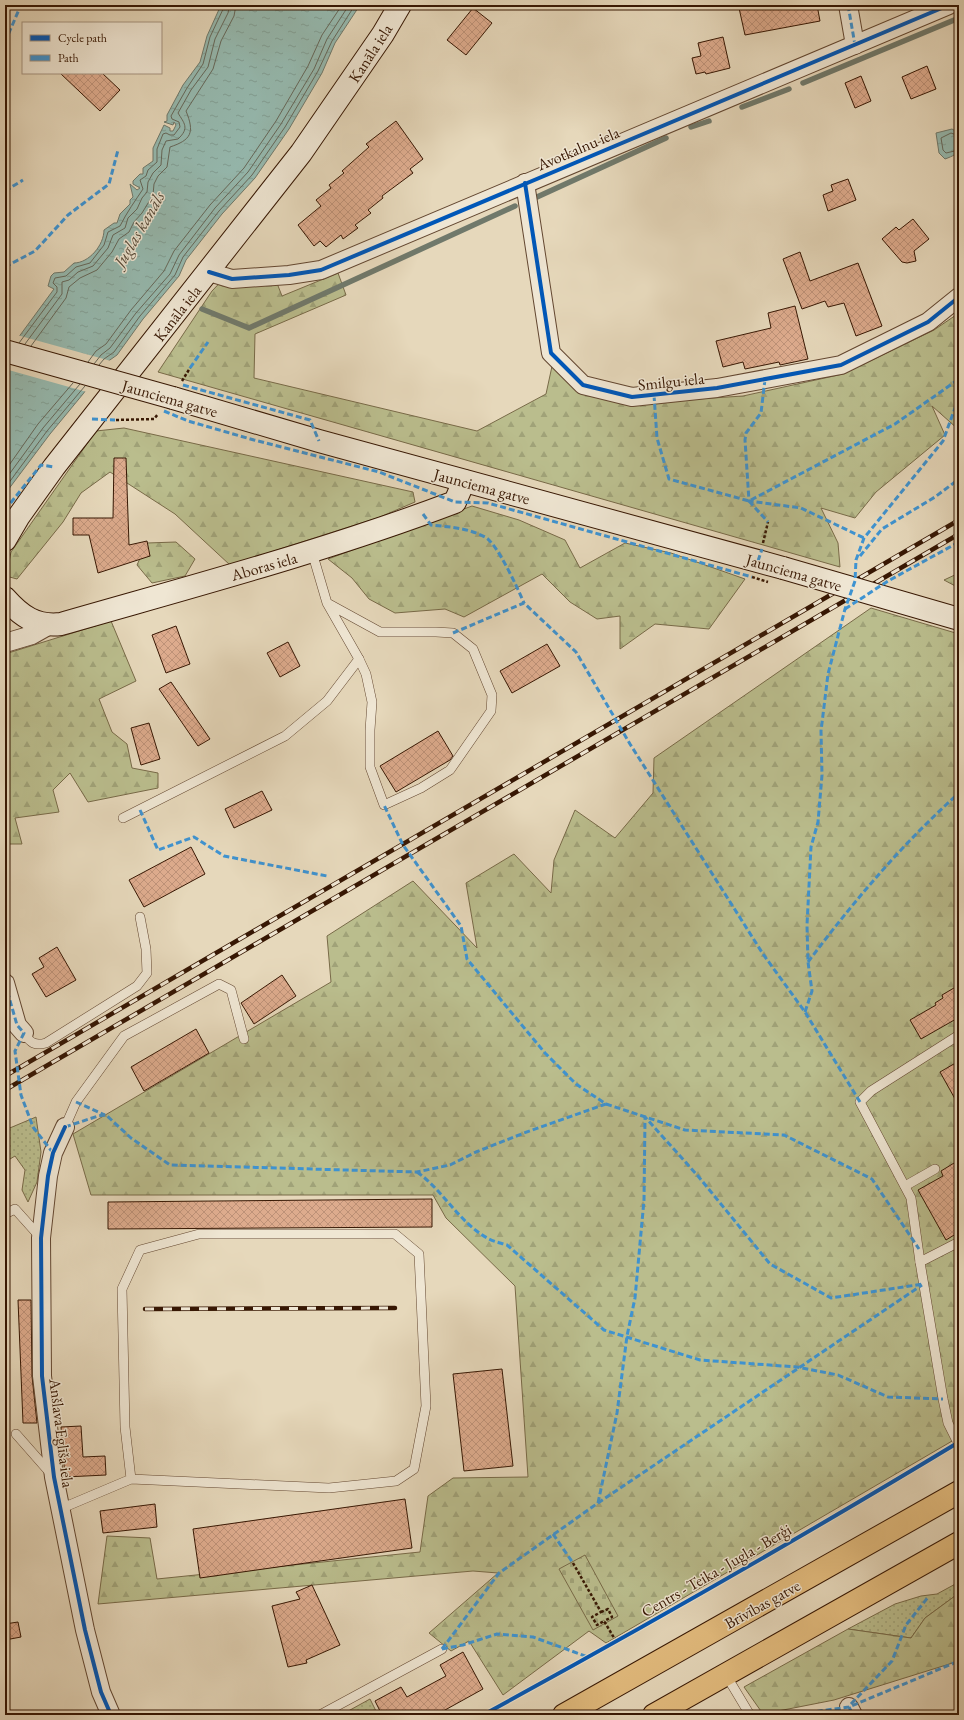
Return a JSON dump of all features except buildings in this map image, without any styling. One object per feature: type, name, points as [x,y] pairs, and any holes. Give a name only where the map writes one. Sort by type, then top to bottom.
[{"type":"highway","name":"Brīvības gatve","points":[[564,1715],[959,1492]]},
{"type":"highway","points":[[654,1715],[959,1543]]},
{"type":"street","name":"Kanāla iela","points":[[5,540],[19,516],[59,461],[301,153],[383,34],[400,5]]},
{"type":"street","points":[[848,5],[855,45]]},
{"type":"street","name":"Avotkalnu iela","points":[[209,272],[232,279],[289,275],[322,270],[949,5]]},
{"type":"street","name":"Smilgu iela","points":[[525,183],[551,353],[583,385],[632,398],[718,388],[841,365],[928,322],[959,297]]},
{"type":"street","name":"Jaunciema gatve","points":[[5,351],[464,481],[783,568],[959,619]]},
{"type":"street","name":"Aboras iela","points":[[48,626],[69,622],[312,552],[455,502],[464,481]]},
{"type":"street","points":[[5,598],[28,619],[48,626]]},
{"type":"street","points":[[5,643],[32,635],[48,626]]},
{"type":"street","points":[[5,983],[17,1025],[24,1033]]},
{"type":"street","name":"Anšlava Eglīša iela","points":[[65,1127],[53,1153],[48,1176],[41,1238],[42,1376],[54,1477],[60,1509],[100,1692],[111,1715]]},
{"type":"lane","points":[[312,552],[327,604],[366,674],[372,702],[370,767],[384,805],[421,788],[450,770],[492,711],[492,695],[473,649],[453,633],[380,632],[327,604]]},
{"type":"lane","points":[[123,818],[285,736],[326,701],[359,659]]},
{"type":"lane","points":[[24,1033],[29,1042],[38,1045],[46,1043],[137,986],[147,973],[146,948],[140,917]]},
{"type":"lane","points":[[65,1127],[76,1102],[124,1036],[219,984],[231,990],[244,1039]]},
{"type":"lane","points":[[959,1035],[872,1091],[860,1102],[912,1198],[920,1262],[943,1399],[948,1423],[959,1445]]},
{"type":"lane","points":[[905,1186],[935,1169]]},
{"type":"lane","points":[[5,1214],[14,1209],[41,1238]]},
{"type":"lane","points":[[60,1509],[131,1479],[329,1488],[396,1481],[414,1468],[426,1406],[419,1254],[395,1234],[199,1234],[140,1250],[122,1289],[126,1427],[131,1479]]},
{"type":"lane","points":[[920,1262],[959,1242]]},
{"type":"lane","points":[[16,1434],[54,1477]]},
{"type":"lane","points":[[320,1715],[442,1649]]},
{"type":"lane","points":[[726,1674],[750,1715]]},
{"type":"path","points":[[115,420],[154,419],[171,397],[190,368]]},
{"type":"path","points":[[762,549],[768,522]]},
{"type":"path","points":[[573,1563],[601,1612]]},
{"type":"path","points":[[608,1609],[612,1617],[597,1625],[592,1616],[601,1612],[608,1609]]},
{"type":"path","points":[[604,1621],[616,1641]]},
{"type":"path","points":[[609,1645],[623,1638]]},
{"type":"green space","points":[[232,270],[273,273],[282,296],[338,273],[346,295],[255,334],[254,378],[477,431],[546,394],[554,357],[556,365],[636,403],[743,396],[843,374],[934,330],[959,313],[959,430],[932,406],[945,435],[876,492],[855,518],[821,508],[838,543],[840,567],[158,372],[212,291]]},
{"type":"green space","points":[[124,428],[413,492],[415,502],[380,517],[230,565],[175,514],[110,472],[81,493],[63,522],[17,579],[6,576],[11,552],[96,431]]},
{"type":"green space","points":[[472,506],[519,520],[565,540],[580,568],[625,543],[671,553],[745,579],[709,629],[655,624],[620,649],[620,616],[597,619],[570,602],[542,574],[464,617],[445,609],[395,613],[369,599],[352,578],[328,559]]},
{"type":"green space","points":[[176,542],[195,559],[185,576],[152,583],[137,565],[147,543]]},
{"type":"green space","points":[[959,573],[959,588],[944,580]]},
{"type":"green space","points":[[871,608],[959,634],[959,1437],[606,1643],[589,1631],[503,1695],[469,1641],[451,1651],[429,1633],[498,1573],[473,1571],[98,1604],[107,1536],[150,1538],[157,1579],[420,1552],[428,1496],[453,1478],[528,1477],[515,1286],[446,1218],[433,1195],[91,1195],[73,1134],[331,982],[327,936],[413,881],[477,948],[466,883],[514,854],[551,893],[554,860],[575,810],[615,838],[653,793],[654,758]]},
{"type":"green space","points":[[111,621],[136,681],[99,699],[112,732],[127,744],[132,768],[158,773],[158,788],[88,802],[70,773],[53,790],[59,812],[15,818],[22,844],[5,844],[5,654]]},
{"type":"green space","points":[[36,1117],[41,1152],[37,1182],[28,1202],[22,1190],[25,1170],[15,1156],[5,1162],[5,1130]]},
{"type":"green space","points":[[585,1555],[618,1616],[593,1630],[559,1569]]},
{"type":"green space","points":[[959,1582],[959,1593],[925,1618],[911,1638],[848,1629],[895,1604],[921,1596],[937,1594]]},
{"type":"green space","points":[[959,1593],[959,1661],[834,1700],[763,1714],[744,1687],[848,1629],[911,1638],[925,1618]]},
{"type":"green space","points":[[370,1699],[378,1715],[341,1715]]},
{"type":"water","name":"Juglas kanāls","points":[[221,5],[360,5],[335,43],[322,73],[289,129],[255,178],[222,214],[186,260],[179,276],[143,319],[117,355],[107,362],[5,494],[5,353],[18,338],[54,289],[48,286],[51,276],[54,273],[64,272],[74,263],[90,257],[98,247],[104,230],[114,223],[117,223],[120,214],[130,204],[130,200],[133,197],[130,184],[137,190],[140,188],[133,184],[133,181],[140,174],[143,174],[143,168],[153,161],[153,148],[164,125],[170,128],[170,131],[173,131],[176,125],[174,122],[173,125],[164,122],[167,121],[167,115],[183,85],[200,62],[207,36]]},
{"type":"water","points":[[952,129],[959,133],[959,147],[957,153],[945,159],[939,153],[936,133]]},
{"type":"pier","points":[[17,335],[111,361],[87,392],[5,369],[5,350]]},
{"type":"waterway","points":[[803,83],[959,18]]},
{"type":"waterway","points":[[742,107],[789,89]]},
{"type":"waterway","points":[[691,127],[709,121]]},
{"type":"waterway","points":[[537,197],[666,138]]},
{"type":"waterway","points":[[202,309],[249,328],[515,206]]},
{"type":"railway","points":[[5,1076],[959,520]]},
{"type":"railway","points":[[5,1090],[959,534]]},
{"type":"railway","points":[[145,1309],[395,1308]]},
{"type":"marked path","points":[[5,42],[21,5]]},
{"type":"marked path","points":[[848,5],[855,45]]},
{"type":"marked path","points":[[5,267],[35,251],[68,215],[109,184],[118,150]]},
{"type":"marked path","points":[[5,191],[23,180]]},
{"type":"marked path","points":[[190,368],[208,342]]},
{"type":"marked path","points":[[765,379],[761,413],[746,433],[745,440],[749,501],[801,508],[864,538]]},
{"type":"marked path","points":[[654,395],[657,438],[669,479],[749,501],[895,424],[959,379]]},
{"type":"marked path","points":[[183,385],[310,420],[319,441]]},
{"type":"marked path","points":[[805,1012],[812,991],[808,962],[807,925],[811,847],[818,822],[822,775],[821,731],[828,674],[845,609],[855,581],[856,560],[864,538],[943,441],[959,397]]},
{"type":"marked path","points":[[164,411],[188,421],[254,440],[379,472],[455,502],[488,503],[752,577]]},
{"type":"marked path","points":[[92,419],[115,420]]},
{"type":"marked path","points":[[5,510],[41,465],[54,467]]},
{"type":"marked path","points":[[860,556],[882,529],[935,497],[959,479]]},
{"type":"marked path","points":[[749,501],[768,522]]},
{"type":"marked path","points":[[423,514],[431,525],[465,530],[479,534],[490,541],[507,567],[524,603]]},
{"type":"marked path","points":[[845,609],[888,581],[959,542]]},
{"type":"marked path","points":[[758,561],[762,549]]},
{"type":"marked path","points":[[453,633],[524,603],[576,652],[630,744],[763,954],[805,1012],[860,1102]]},
{"type":"marked path","points":[[808,962],[879,874],[918,832],[959,793]]},
{"type":"marked path","points":[[65,1127],[98,1116],[106,1115],[131,1138],[170,1165],[417,1172],[450,1165],[476,1152],[524,1133],[606,1104],[576,1084],[545,1053],[467,959],[461,926],[403,845],[384,805]]},
{"type":"marked path","points":[[140,810],[158,850],[194,837],[224,856],[327,876]]},
{"type":"marked path","points":[[5,983],[17,1025],[24,1033],[15,1051],[21,1095],[33,1127],[53,1153]]},
{"type":"marked path","points":[[76,1102],[105,1115]]},
{"type":"marked path","points":[[606,1104],[685,1130],[784,1135],[872,1179],[919,1249]]},
{"type":"marked path","points":[[598,1503],[617,1413],[627,1336],[635,1298],[644,1200],[645,1117],[698,1176],[770,1264],[831,1298],[923,1284]]},
{"type":"marked path","points":[[417,1172],[427,1180],[460,1216],[478,1232],[489,1239],[507,1245],[604,1330],[700,1360],[797,1367],[838,1375],[888,1397],[943,1399]]},
{"type":"marked path","points":[[442,1649],[499,1573],[598,1503],[922,1285]]},
{"type":"marked path","points":[[553,1534],[573,1563]]},
{"type":"marked path","points":[[851,1704],[892,1661],[906,1625],[929,1596]]},
{"type":"marked path","points":[[442,1649],[463,1645],[497,1634],[533,1637],[588,1657]]},
{"type":"marked path","points":[[790,1715],[849,1707],[959,1661]]},
{"type":"marked path","points":[[849,1707],[853,1715]]},
{"type":"cycle path","points":[[209,272],[232,279],[289,275],[321,270],[949,5]]},
{"type":"cycle path","points":[[525,183],[551,353],[583,385],[632,397],[717,388],[841,365],[928,322],[959,297]]},
{"type":"cycle path","points":[[65,1127],[53,1153],[48,1176],[41,1238],[42,1376],[54,1477],[85,1630],[101,1692],[111,1715]]},
{"type":"cycle path","name":"Centrs - Teika - Jugla - Berģi","points":[[483,1715],[722,1581],[959,1442]]}]
